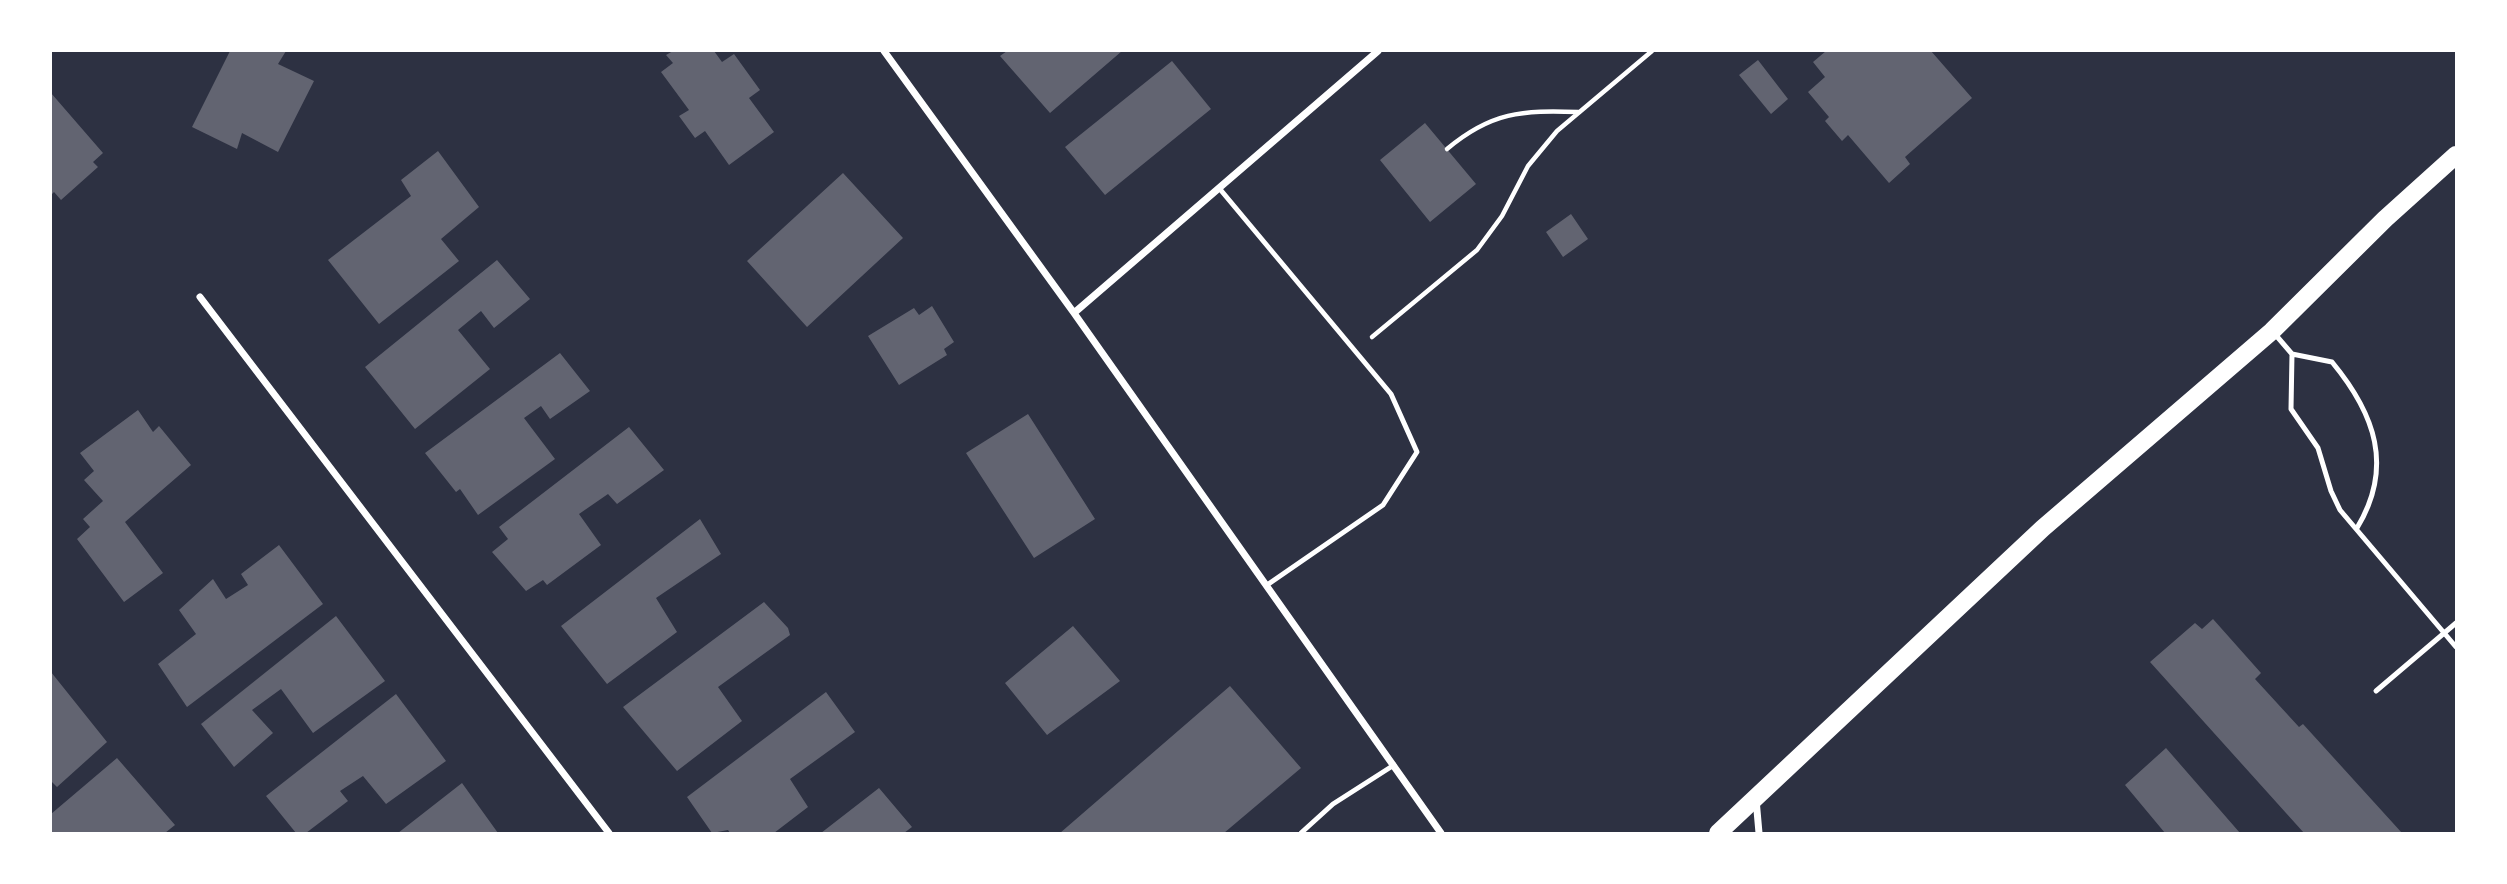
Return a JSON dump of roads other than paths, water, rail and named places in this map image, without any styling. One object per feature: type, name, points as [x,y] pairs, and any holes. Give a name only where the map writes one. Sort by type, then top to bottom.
[{"type":"main road","points":[[1718,833],[1756,794],[2043,528],[2272,331],[2385,219],[2456,155]]},
{"type":"street","points":[[884,51],[1074,313],[1441,833]]},
{"type":"street","points":[[1074,313],[1378,51]]},
{"type":"street","points":[[200,297],[609,833]]},
{"type":"street","points":[[1756,794],[1759,833]]},
{"type":"lane","points":[[1219,188],[1391,394],[1417,452],[1383,505],[1267,585]]},
{"type":"lane","points":[[2272,331],[2292,354],[2332,362],[2361,402],[2370,422],[2377,483],[2371,505],[2357,528]]},
{"type":"lane","points":[[2292,354],[2291,409],[2318,448],[2331,491],[2340,510],[2456,647]]},
{"type":"lane","points":[[2376,691],[2456,623]]},
{"type":"lane","points":[[1301,833],[1333,804],[1394,765]]}]
